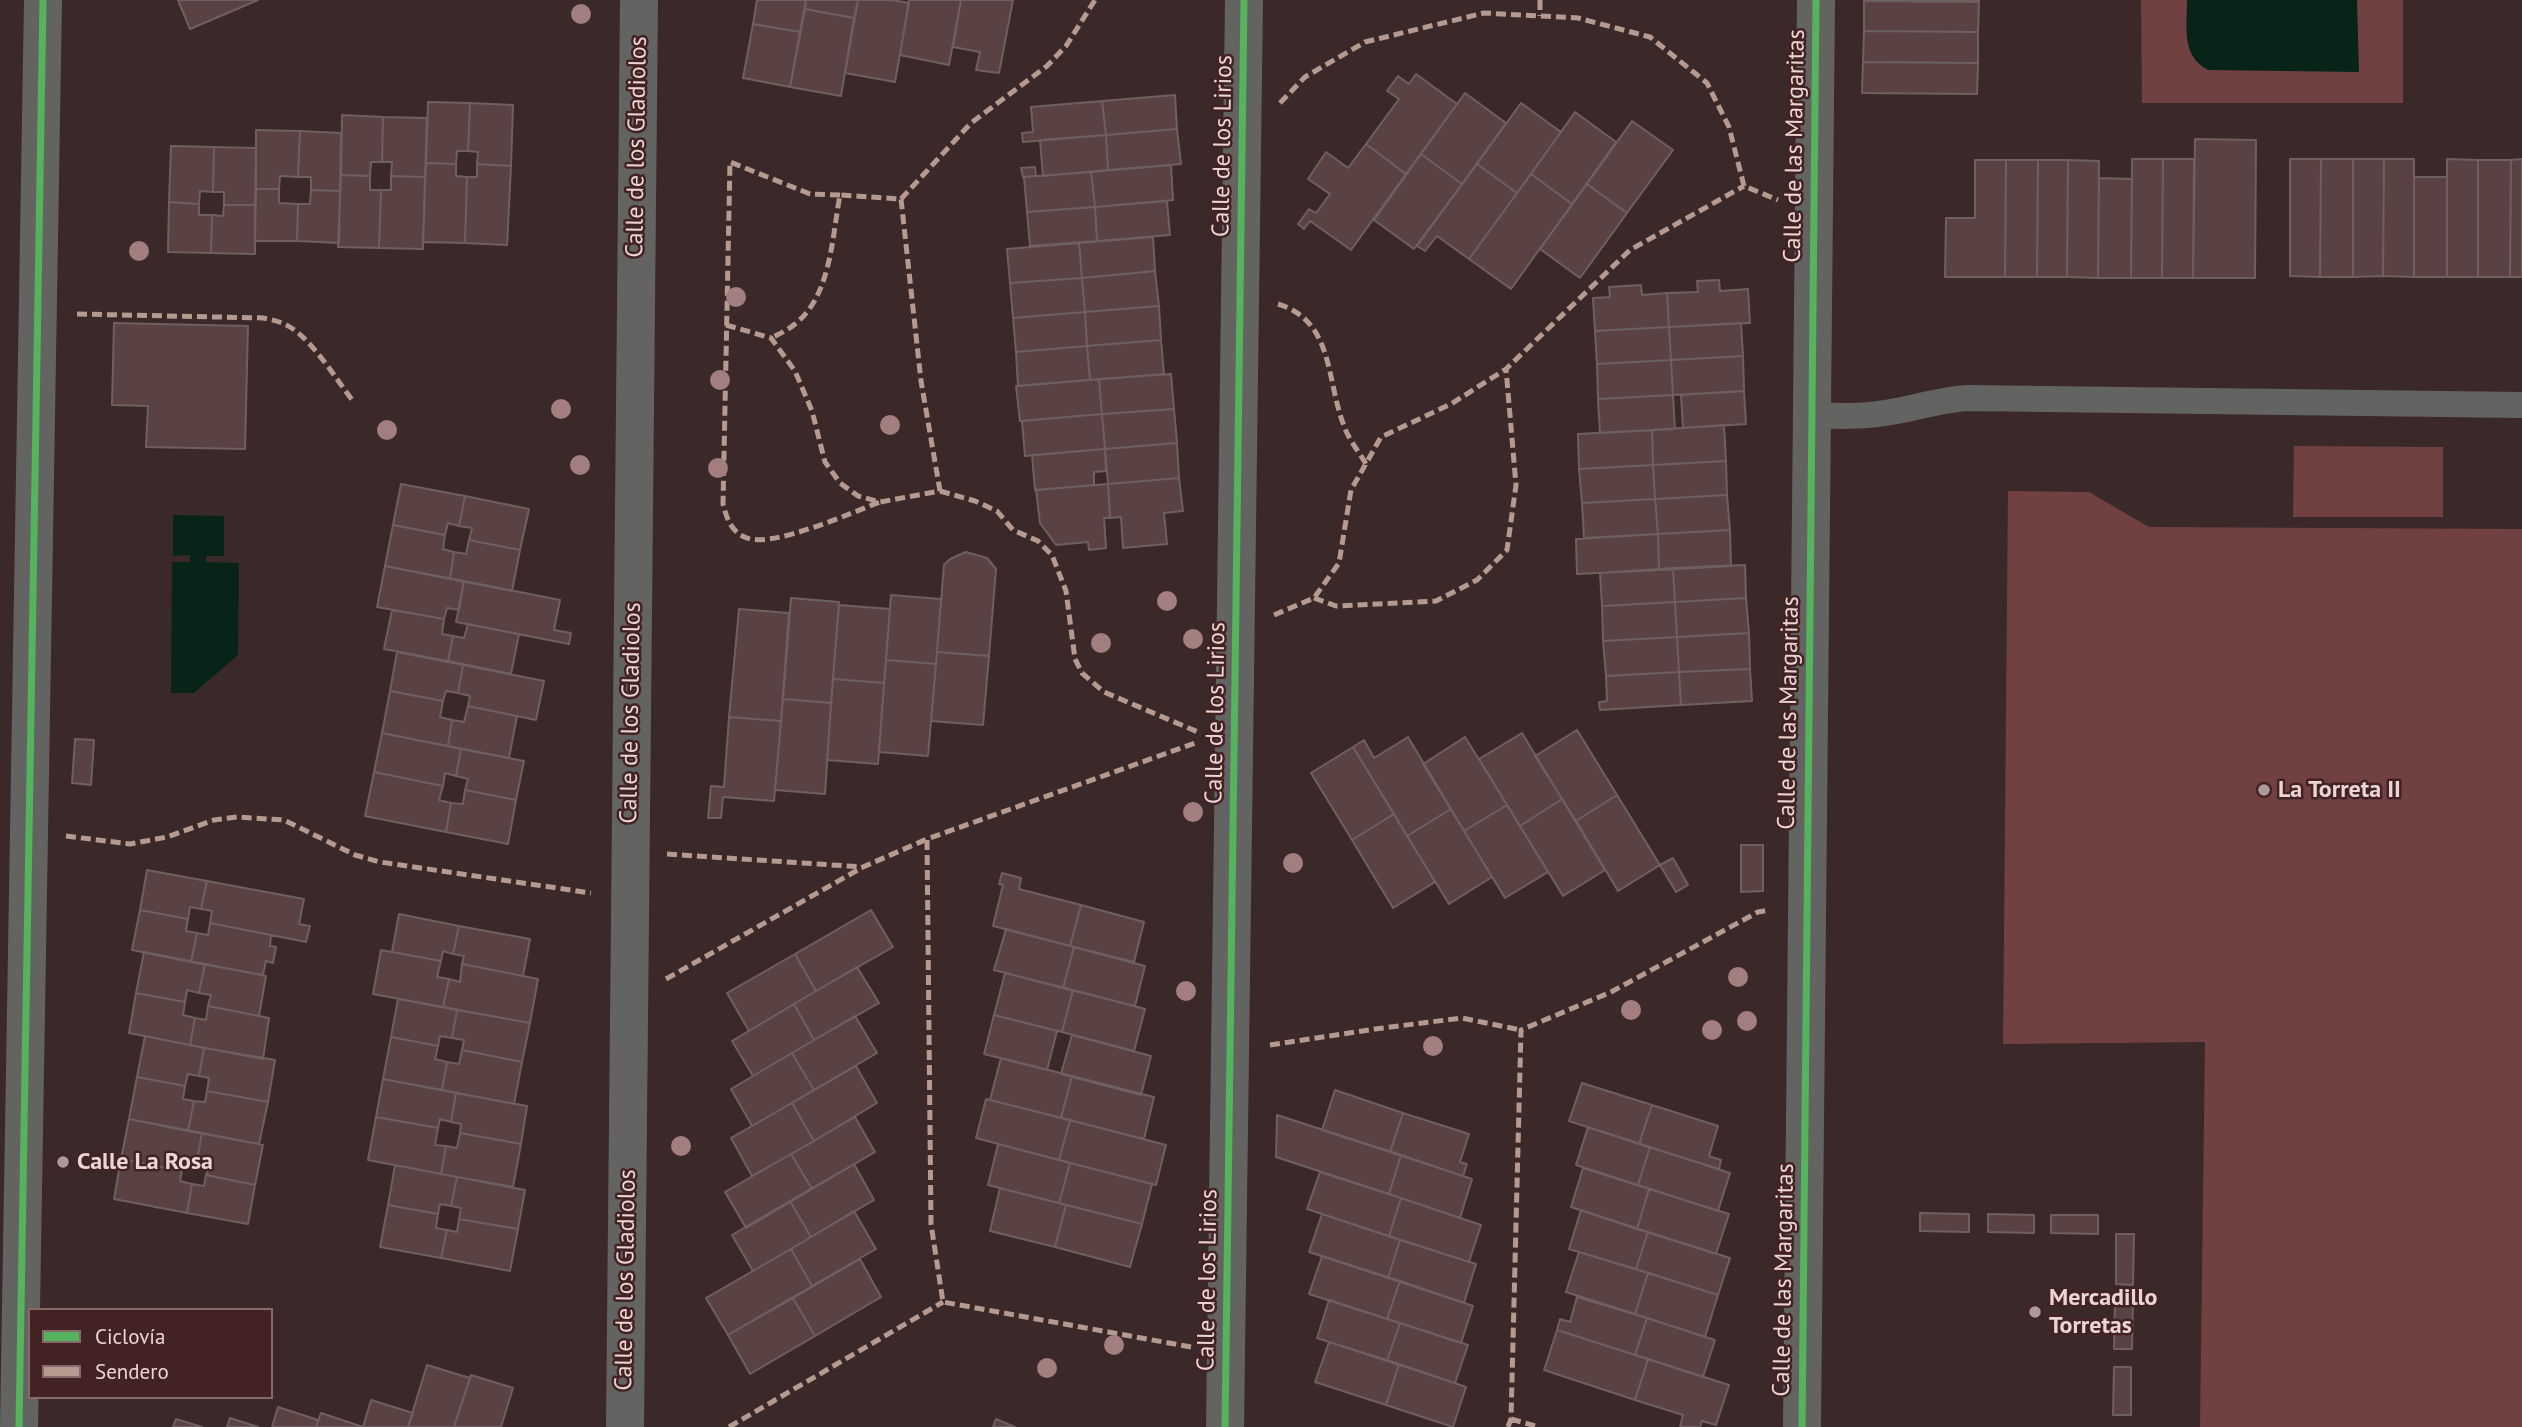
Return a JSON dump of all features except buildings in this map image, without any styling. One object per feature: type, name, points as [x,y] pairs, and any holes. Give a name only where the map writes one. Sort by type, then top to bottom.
[{"type":"street","points":[[19,1427],[43,0]]},
{"type":"street","name":"Calle de los Gladiolos","points":[[625,1427],[639,0]]},
{"type":"street","name":"Calle de los Lirios","points":[[1226,1427],[1244,0]]},
{"type":"street","name":"Calle de las Margaritas","points":[[1802,1427],[1816,0]]},
{"type":"lane","points":[[1812,415],[1859,416],[1886,413],[1944,399],[1967,398],[2522,405]]},
{"type":"shaded area","points":[[2141,0],[2403,0],[2403,103],[2142,103]]},
{"type":"shaded area","points":[[2187,0],[2357,0],[2359,72],[2208,70],[2199,64],[2189,49]]},
{"type":"shaded area","points":[[2294,446],[2443,447],[2443,517],[2293,517]]},
{"type":"shaded area","name":"La Torreta II","points":[[2008,491],[2089,492],[2149,527],[2522,529],[2522,1427],[2200,1427],[2205,1042],[2003,1044]]},
{"type":"shaded area","points":[[173,515],[224,516],[224,556],[206,556],[206,562],[239,563],[238,655],[194,693],[171,693],[172,562],[190,562],[190,555],[173,556]]},
{"type":"marked path","points":[[901,199],[971,123],[1047,66],[1066,46],[1095,0]]},
{"type":"marked path","points":[[1540,0],[1540,16]]},
{"type":"marked path","points":[[1280,103],[1305,77],[1365,42],[1484,13],[1578,18],[1650,37],[1707,83],[1729,127],[1744,186],[1778,200]]},
{"type":"marked path","points":[[840,195],[810,194],[730,162],[723,504],[733,529],[747,538],[759,540],[813,528],[880,502]]},
{"type":"marked path","points":[[1274,615],[1314,598],[1339,563],[1351,490],[1381,437],[1451,404],[1506,369],[1630,250],[1744,186]]},
{"type":"marked path","points":[[726,325],[771,338],[795,371],[812,411],[825,462],[840,483],[858,496],[880,502],[940,491],[921,381],[901,199],[840,195],[828,265],[816,298],[795,324],[771,338]]},
{"type":"marked path","points":[[1278,304],[1296,312],[1319,338],[1344,426],[1366,464]]},
{"type":"marked path","points":[[77,314],[263,318],[277,321],[290,327],[307,341],[353,401]]},
{"type":"marked path","points":[[1314,598],[1336,606],[1436,601],[1477,580],[1507,550],[1516,485],[1506,369]]},
{"type":"marked path","points":[[940,491],[975,501],[997,511],[1013,530],[1038,541],[1052,555],[1066,591],[1075,659],[1082,673],[1104,692],[1198,732]]},
{"type":"marked path","points":[[1191,1347],[943,1302],[931,1224],[927,839],[1198,742]]},
{"type":"marked path","points":[[66,836],[130,844],[167,837],[214,820],[237,817],[284,820],[355,855],[380,862],[591,893]]},
{"type":"marked path","points":[[666,979],[863,867],[927,839]]},
{"type":"marked path","points":[[667,854],[863,867]]},
{"type":"marked path","points":[[1508,1427],[1511,1419],[1521,1030],[1611,992],[1758,912],[1769,910]]},
{"type":"marked path","points":[[1270,1045],[1462,1018],[1521,1030]]},
{"type":"marked path","points":[[729,1427],[943,1302]]},
{"type":"marked path","points":[[1511,1419],[1539,1427]]},
{"type":"cycle path","points":[[19,1427],[43,0]]},
{"type":"cycle path","points":[[1225,1427],[1244,0]]},
{"type":"cycle path","points":[[1802,1427],[1816,0]]},
{"type":"place","name":"La Torreta II","points":[[2264,790]]},
{"type":"place","name":"Calle La Rosa","points":[[63,1162]]},
{"type":"place","name":"Mercadillo Torretas","points":[[2035,1312]]}]
